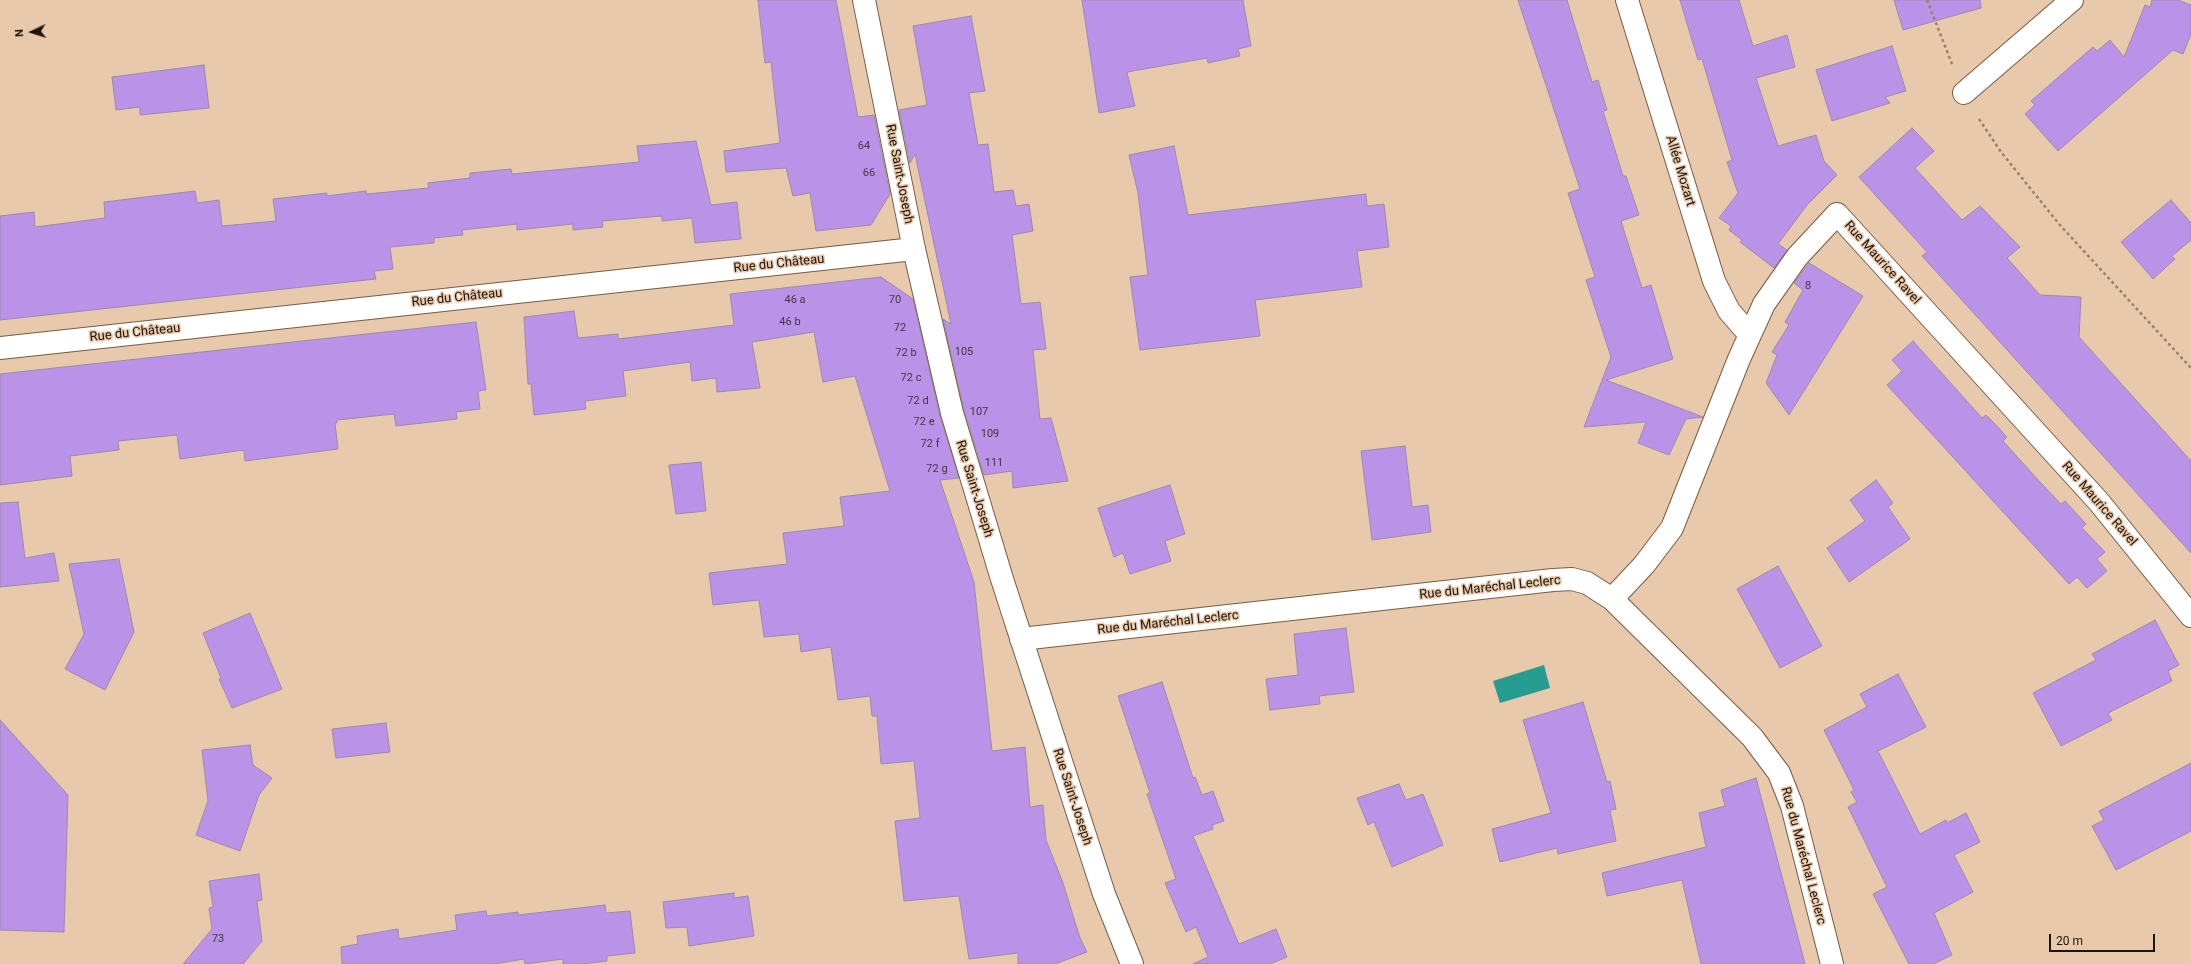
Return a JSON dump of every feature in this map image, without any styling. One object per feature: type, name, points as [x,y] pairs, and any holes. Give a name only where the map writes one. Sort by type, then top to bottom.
[{"type":"street","name":"Rue Saint-Joseph","points":[[864,0],[914,249],[952,413],[1021,639],[1104,894],[1132,964]]},
{"type":"street","name":"Allée Mozart","points":[[1627,0],[1714,281],[1729,310],[1749,334]]},
{"type":"street","points":[[1964,93],[2072,0]]},
{"type":"street","name":"Rue Maurice Ravel","points":[[1612,599],[1644,565],[1672,528],[1749,334],[1764,304],[1809,242],[1837,214],[2099,502],[2191,616]]},
{"type":"street","name":"Rue du Château","points":[[0,348],[914,249]]},
{"type":"street","name":"Rue du Maréchal Leclerc","points":[[1021,639],[1553,580],[1572,579],[1587,583],[1612,599],[1752,737],[1779,773],[1792,806],[1832,964]]},
{"type":"path","points":[[1927,0],[1964,93],[2001,152],[2059,224],[2191,368]]},
{"type":"water","points":[[1544,665],[1550,688],[1500,703],[1493,681]]},
{"type":"building","points":[[758,0],[836,0],[858,117],[874,115],[890,194],[871,225],[816,231],[810,193],[793,196],[786,168],[726,172],[724,151],[780,143],[771,62],[765,63]]},
{"type":"building","points":[[1082,0],[1243,0],[1251,46],[1238,49],[1240,56],[1208,63],[1207,58],[1127,72],[1135,106],[1099,113]]},
{"type":"building","points":[[1518,0],[1567,0],[1592,82],[1598,80],[1607,110],[1603,111],[1623,176],[1626,176],[1639,215],[1621,221],[1642,288],[1651,285],[1673,359],[1606,380],[1703,417],[1686,419],[1669,455],[1638,443],[1646,422],[1584,427],[1611,357],[1586,280],[1595,277],[1568,193],[1580,189]]},
{"type":"building","points":[[1680,0],[1739,0],[1753,46],[1787,35],[1795,67],[1756,78],[1778,146],[1816,135],[1824,161],[1837,175],[1807,205],[1778,244],[1787,250],[1774,268],[1740,242],[1742,240],[1729,230],[1731,226],[1719,218],[1738,193],[1727,162],[1732,160],[1702,59],[1698,60]]},
{"type":"building","points":[[1894,0],[1980,0],[1981,8],[1903,30]]},
{"type":"building","points":[[2152,0],[2178,0],[2191,5],[2191,34],[2183,54],[2173,50],[2058,151],[2025,114],[2035,105],[2031,101],[2093,47],[2097,51],[2110,40],[2124,57],[2145,5],[2150,7]]},
{"type":"building","points":[[971,16],[985,91],[969,93],[978,145],[988,144],[994,192],[1013,190],[1016,206],[1029,204],[1033,231],[1012,235],[1021,304],[1040,302],[1046,349],[1033,350],[1040,419],[1051,418],[1068,481],[1013,488],[1012,471],[984,475],[964,410],[943,319],[951,324],[915,154],[910,163],[899,110],[927,105],[913,26]]},
{"type":"building","points":[[1892,46],[1906,91],[1885,97],[1890,103],[1832,121],[1816,70]]},
{"type":"building","points":[[204,65],[209,108],[140,115],[140,107],[116,110],[112,77]]},
{"type":"building","points":[[1912,128],[1934,151],[1915,168],[1962,220],[1980,206],[2020,247],[2007,258],[2040,295],[2081,297],[2079,337],[2191,461],[2191,553],[1922,256],[1927,252],[1859,177]]},
{"type":"building","points":[[696,141],[711,205],[737,202],[741,239],[695,243],[692,218],[662,221],[662,216],[602,221],[603,227],[573,230],[573,224],[517,230],[517,224],[462,230],[463,235],[434,238],[434,243],[390,247],[393,269],[374,271],[376,279],[0,320],[0,216],[34,212],[35,227],[105,218],[104,202],[195,191],[197,203],[219,200],[222,226],[276,221],[273,199],[327,193],[327,196],[366,191],[367,194],[429,188],[428,183],[470,178],[470,173],[511,169],[512,174],[639,162],[637,146]]},
{"type":"building","points":[[1174,146],[1188,215],[1366,194],[1367,206],[1384,204],[1389,247],[1357,251],[1362,287],[1255,300],[1260,336],[1140,350],[1130,277],[1148,275],[1138,193],[1129,155]]},
{"type":"building","points":[[2171,200],[2191,223],[2191,240],[2172,256],[2175,259],[2153,279],[2121,242]]},
{"type":"building","points":[[1809,263],[1863,296],[1789,415],[1766,383],[1777,355],[1772,352],[1789,325],[1785,322],[1803,290],[1794,283]]},
{"type":"building","points":[[881,277],[913,299],[940,416],[959,478],[940,480],[974,582],[992,751],[1025,747],[1030,807],[1043,805],[1046,840],[1063,883],[1080,938],[1087,952],[1055,964],[1018,964],[1018,953],[969,959],[959,896],[904,901],[895,821],[920,818],[914,761],[881,764],[877,716],[872,716],[870,696],[838,700],[831,647],[801,652],[799,634],[764,637],[759,600],[713,605],[709,573],[787,564],[783,533],[844,526],[840,497],[890,491],[855,376],[823,382],[814,332],[752,342],[760,388],[717,392],[716,378],[692,381],[690,362],[623,371],[626,396],[585,401],[586,409],[534,415],[531,384],[528,384],[524,317],[574,311],[578,338],[618,334],[618,339],[734,325],[730,294]]},
{"type":"building","points":[[476,322],[486,390],[478,391],[480,409],[456,412],[457,419],[396,426],[394,414],[337,420],[337,423],[335,423],[338,449],[245,461],[244,450],[180,459],[177,435],[118,441],[119,450],[70,456],[72,476],[0,485],[0,374]]},
{"type":"building","points":[[1913,341],[1982,418],[1986,415],[2007,437],[2003,441],[2039,481],[2061,504],[2065,501],[2086,524],[2082,528],[2105,552],[2097,559],[2107,571],[2087,588],[2077,577],[2069,584],[1887,385],[1902,371],[1892,360]]},
{"type":"building","points":[[1405,446],[1412,507],[1428,505],[1431,532],[1372,540],[1361,451]]},
{"type":"building","points":[[701,462],[706,511],[676,514],[669,465]]},
{"type":"building","points":[[1876,480],[1893,503],[1888,507],[1910,539],[1849,582],[1827,548],[1865,521],[1850,500]]},
{"type":"building","points":[[1170,485],[1185,534],[1165,541],[1171,561],[1130,574],[1123,553],[1114,557],[1098,508]]},
{"type":"building","points":[[18,502],[25,558],[54,553],[59,581],[0,587],[0,503]]},
{"type":"building","points":[[119,559],[134,632],[105,690],[65,669],[84,634],[69,564]]},
{"type":"building","points":[[1778,566],[1822,646],[1780,668],[1737,589]]},
{"type":"building","points":[[250,613],[282,689],[232,708],[219,679],[221,678],[203,633]]},
{"type":"building","points":[[2155,620],[2179,665],[2168,671],[2172,681],[2108,713],[2112,720],[2061,746],[2033,693],[2096,660],[2092,654]]},
{"type":"building","points":[[1346,628],[1354,692],[1319,696],[1320,704],[1270,710],[1266,679],[1298,675],[1294,634]]},
{"type":"building","points":[[1898,674],[1926,727],[1878,751],[1920,834],[1946,820],[1947,823],[1966,813],[1980,842],[1954,855],[1973,892],[1934,913],[1952,955],[1933,964],[1909,964],[1873,894],[1887,887],[1848,807],[1857,802],[1851,792],[1854,790],[1824,730],[1867,707],[1860,694]]},
{"type":"building","points":[[1162,682],[1193,778],[1195,777],[1202,795],[1213,791],[1224,821],[1212,825],[1213,829],[1193,836],[1239,944],[1276,929],[1287,957],[1270,964],[1193,964],[1208,957],[1196,927],[1186,932],[1165,883],[1176,879],[1147,794],[1150,793],[1118,696]]},
{"type":"building","points":[[1583,702],[1607,782],[1610,781],[1616,809],[1610,810],[1616,841],[1558,854],[1557,848],[1500,862],[1492,829],[1551,813],[1523,720]]},
{"type":"building","points":[[0,720],[68,795],[64,932],[0,930]]},
{"type":"building","points":[[386,723],[390,752],[336,758],[332,729]]},
{"type":"building","points":[[250,745],[253,765],[272,778],[259,795],[240,851],[196,835],[208,801],[202,750]]},
{"type":"building","points":[[2191,763],[2191,831],[2116,870],[2092,826],[2104,820],[2099,811]]},
{"type":"building","points":[[1756,778],[1805,964],[1701,964],[1682,880],[1607,896],[1602,873],[1706,847],[1699,813],[1725,806],[1721,790]]},
{"type":"building","points":[[1399,784],[1406,800],[1423,794],[1443,845],[1392,867],[1374,822],[1368,825],[1357,798]]},
{"type":"building","points":[[259,874],[262,900],[257,901],[262,941],[243,964],[183,964],[212,929],[209,908],[213,907],[209,881]]},
{"type":"building","points":[[734,893],[734,898],[748,896],[754,936],[689,946],[687,927],[666,928],[663,902]]},
{"type":"building","points":[[605,905],[606,913],[630,911],[635,953],[607,956],[607,961],[581,964],[563,964],[563,959],[525,964],[524,959],[494,964],[342,964],[341,947],[358,944],[357,936],[398,929],[399,939],[457,930],[455,915],[486,911],[487,916],[518,912],[518,915]]}]
